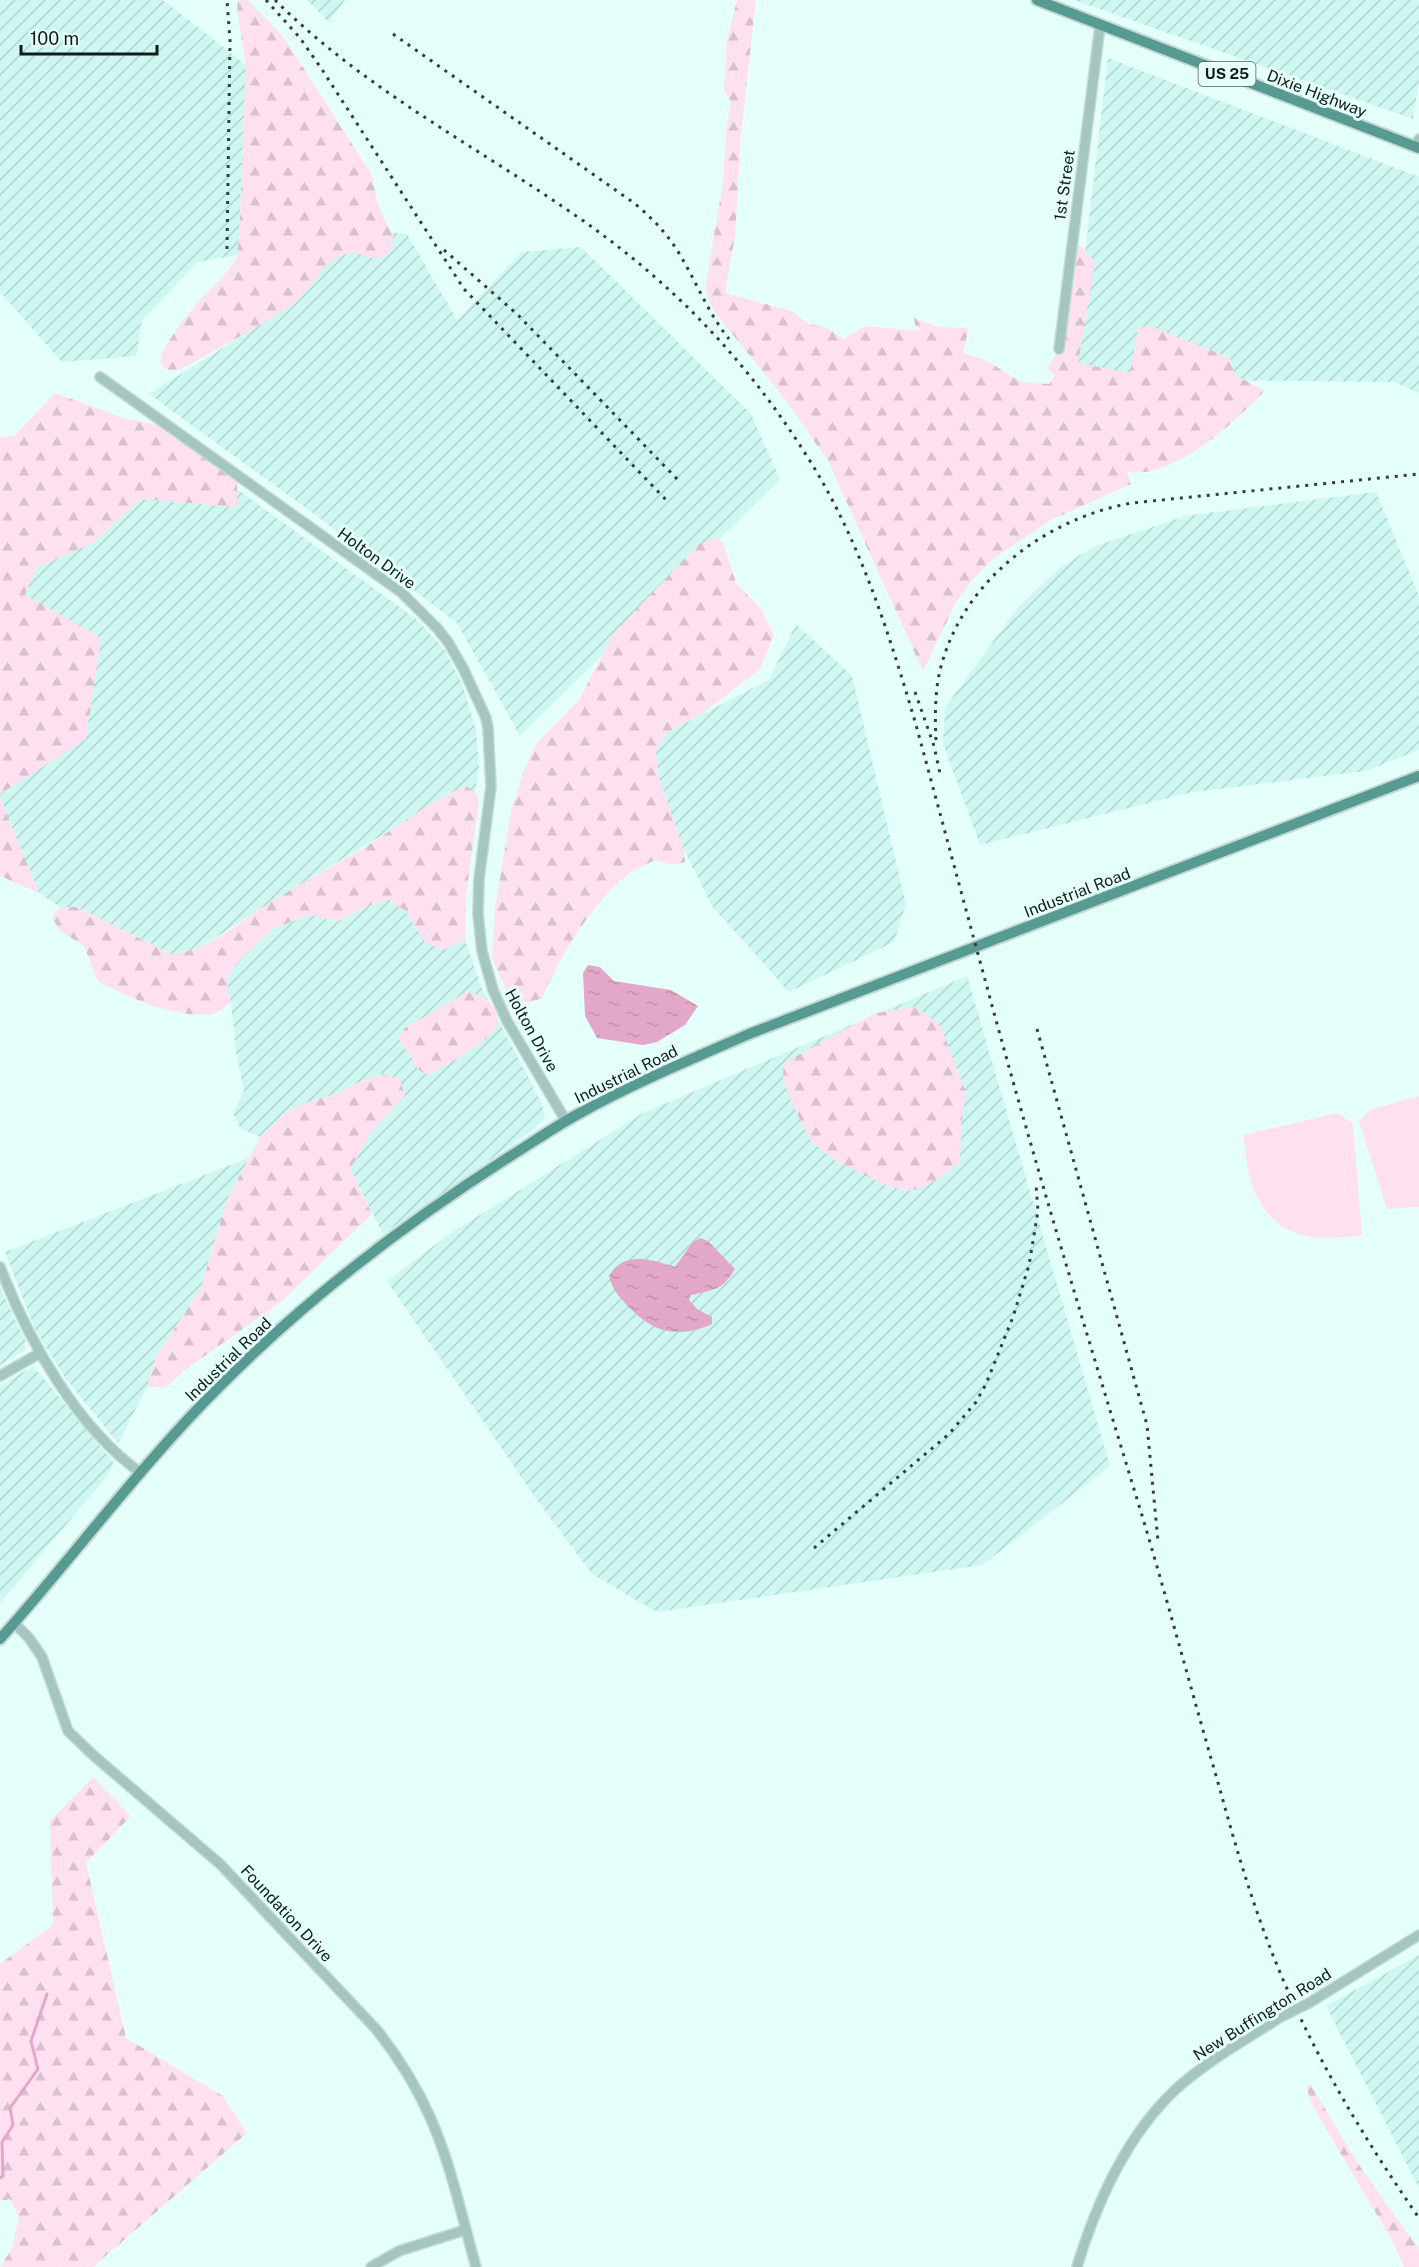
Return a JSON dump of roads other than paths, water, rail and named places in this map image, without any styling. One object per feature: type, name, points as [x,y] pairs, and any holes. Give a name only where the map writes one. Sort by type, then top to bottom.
[{"type":"main road","name":"Dixie Highway","points":[[1037,0],[1100,26],[1419,145]]},
{"type":"main road","name":"Industrial Road","points":[[0,1639],[141,1473],[219,1387],[318,1295],[375,1249],[455,1191],[566,1121],[671,1067],[749,1035],[1419,776]]},
{"type":"street","name":"1st Street","points":[[1059,349],[1100,26]]},
{"type":"street","name":"Holton Drive","points":[[100,377],[400,592],[448,642],[463,668],[486,718],[488,728],[491,787],[479,879],[478,914],[482,951],[487,971],[507,1021],[566,1121]]},
{"type":"street","points":[[0,1267],[40,1353],[84,1416],[123,1461],[141,1473]]},
{"type":"street","points":[[0,1376],[40,1353]]},
{"type":"street","name":"Foundation Drive","points":[[15,1623],[30,1638],[42,1657],[68,1731],[220,1864],[377,2030],[395,2054],[418,2091],[431,2119],[476,2267]]},
{"type":"street","name":"New Buffington Road","points":[[1077,2267],[1098,2205],[1139,2133],[1162,2103],[1204,2066],[1279,2018],[1309,2003],[1419,1935]]},
{"type":"street","points":[[371,2267],[399,2251],[465,2230]]},
{"type":"water","points":[[588,965],[600,967],[614,981],[671,990],[698,1006],[685,1025],[657,1042],[643,1045],[597,1038],[585,1016],[583,973]]},
{"type":"water","points":[[700,1238],[708,1241],[735,1269],[722,1285],[691,1295],[689,1300],[697,1309],[712,1317],[712,1324],[687,1332],[654,1327],[625,1303],[615,1291],[609,1276],[615,1268],[630,1260],[648,1260],[675,1267],[692,1243]]},
{"type":"waterway","points":[[0,2178],[3,2176],[2,2142],[13,2125],[10,2108],[38,2069],[31,2041],[47,1994]]},
{"type":"railway","points":[[227,0],[230,40],[227,249]]},
{"type":"railway","points":[[266,0],[300,38],[321,68],[464,289],[669,503]]},
{"type":"railway","points":[[275,0],[343,60],[417,112],[569,211],[637,262],[669,290],[699,318],[754,381],[803,450],[840,515],[870,583],[916,725],[1020,1107],[1148,1535],[1254,1902],[1293,2003],[1325,2067],[1361,2129],[1419,2218]]},
{"type":"railway","points":[[393,34],[647,214],[675,247],[715,319],[729,339]]},
{"type":"railway","points":[[444,250],[517,314],[679,481]]},
{"type":"railway","points":[[936,740],[938,680],[947,646],[963,615],[983,587],[1007,563],[1035,542],[1066,524],[1098,511],[1132,503],[1419,474]]},
{"type":"railway","points":[[915,692],[934,746],[941,778]]},
{"type":"railway","points":[[1037,1029],[1147,1425],[1158,1541]]},
{"type":"railway","points":[[814,1548],[949,1434],[976,1402],[986,1384],[1013,1317],[1029,1265],[1038,1211],[1036,1185]]}]
